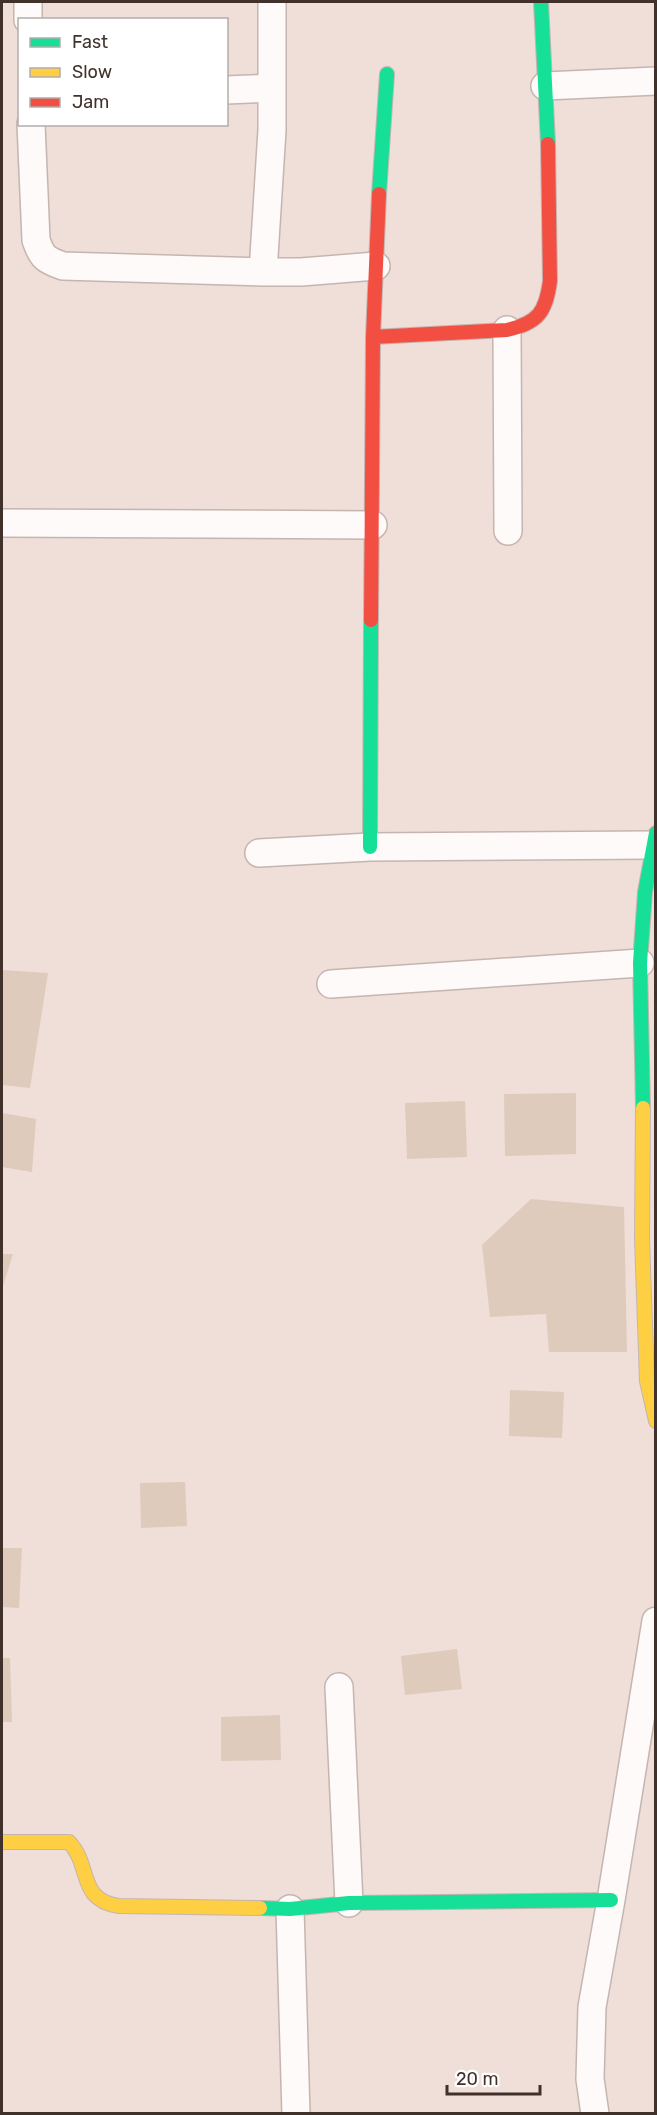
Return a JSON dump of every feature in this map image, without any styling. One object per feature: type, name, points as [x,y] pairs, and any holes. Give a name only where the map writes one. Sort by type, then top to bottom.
[{"type":"street","points":[[28,2],[28,18]]},
{"type":"street","points":[[263,272],[272,130],[272,2]]},
{"type":"street","points":[[373,338],[507,330],[524,327],[536,319],[544,308],[549,285],[550,182],[541,2]]},
{"type":"street","points":[[370,847],[373,338],[387,74]]},
{"type":"street","points":[[546,86],[656,81]]},
{"type":"street","points":[[228,90],[272,88]]},
{"type":"street","points":[[31,126],[36,240],[40,252],[48,261],[63,266],[263,272],[301,272],[376,266]]},
{"type":"street","points":[[507,330],[508,531]]},
{"type":"street","points":[[2,523],[373,525]]},
{"type":"street","points":[[259,853],[370,847],[654,839],[645,892],[640,963],[643,1067],[642,1239],[647,1381],[656,1421]]},
{"type":"street","points":[[331,984],[640,963]]},
{"type":"street","points":[[595,2114],[590,2079],[592,2007],[656,1622]]},
{"type":"street","points":[[339,1687],[349,1903]]},
{"type":"street","points":[[2,1842],[69,1842],[76,1847],[93,1894],[101,1903],[119,1906],[290,1909],[349,1903],[611,1900]]},
{"type":"street","points":[[290,1909],[296,2114]]},
{"type":"building","points":[[2,970],[48,973],[30,1088],[2,1085]]},
{"type":"building","points":[[576,1093],[576,1154],[505,1156],[504,1094]]},
{"type":"building","points":[[465,1101],[467,1157],[407,1159],[405,1103]]},
{"type":"building","points":[[2,1113],[36,1119],[32,1172],[2,1167]]},
{"type":"building","points":[[531,1199],[624,1207],[627,1352],[549,1352],[546,1314],[490,1317],[482,1245]]},
{"type":"building","points":[[2,1254],[13,1254],[2,1289]]},
{"type":"building","points":[[510,1390],[564,1392],[562,1438],[509,1436]]},
{"type":"building","points":[[185,1482],[187,1526],[141,1528],[140,1483]]},
{"type":"building","points":[[2,1548],[22,1548],[19,1608],[2,1607]]},
{"type":"building","points":[[457,1649],[462,1689],[405,1695],[401,1656]]},
{"type":"building","points":[[2,1658],[10,1658],[12,1722],[2,1722]]},
{"type":"building","points":[[280,1715],[281,1760],[221,1761],[221,1717]]},
{"type":"traffic: fast","points":[[541,2],[548,144]]},
{"type":"traffic: fast","points":[[379,194],[387,74]]},
{"type":"traffic: fast","points":[[370,847],[371,620]]},
{"type":"traffic: fast","points":[[643,1108],[640,963],[645,892],[656,833]]},
{"type":"traffic: fast","points":[[260,1908],[290,1909],[349,1903],[611,1900]]},
{"type":"traffic: slow","points":[[643,1108],[642,1239],[647,1381],[656,1421]]},
{"type":"traffic: slow","points":[[2,1842],[69,1842],[81,1861],[91,1889],[106,1903],[119,1906],[260,1908]]},
{"type":"traffic: jam","points":[[373,337],[507,330],[526,324],[539,314],[546,301],[550,281],[548,144]]},
{"type":"traffic: jam","points":[[371,620],[373,337],[379,194]]}]
